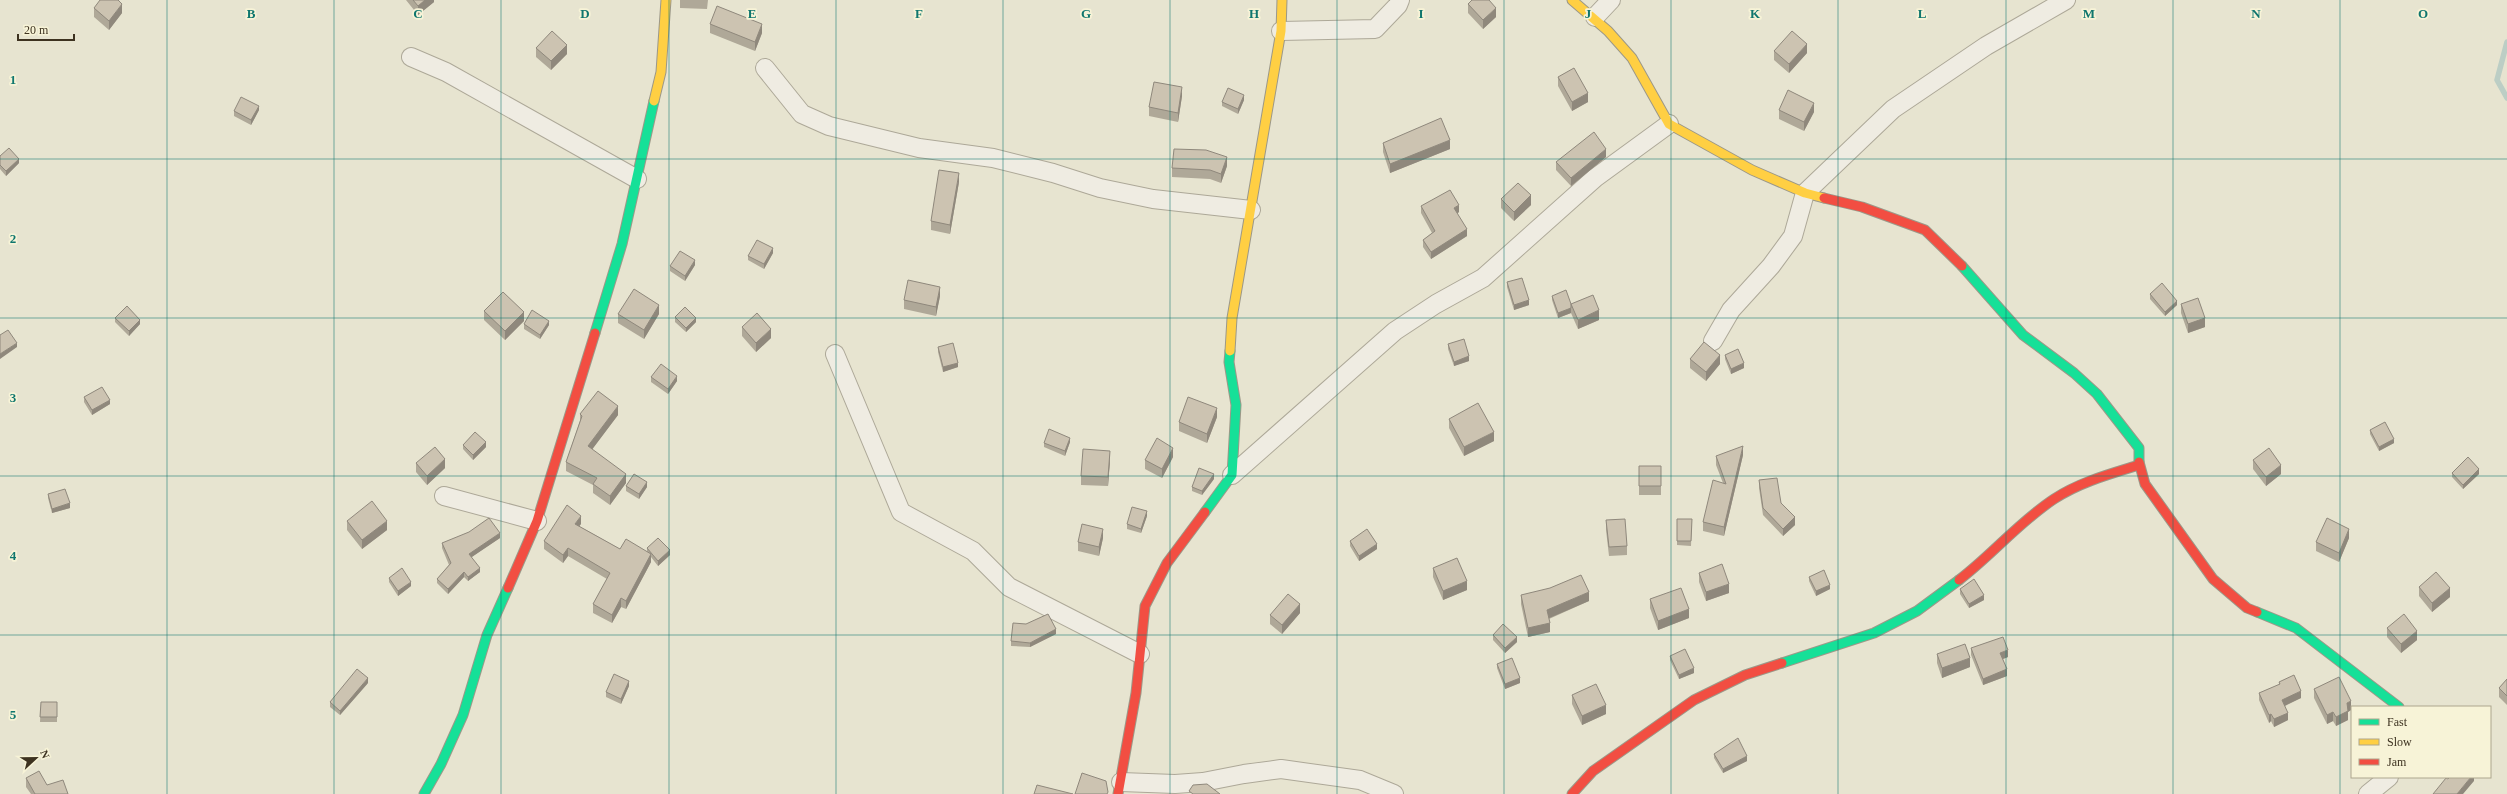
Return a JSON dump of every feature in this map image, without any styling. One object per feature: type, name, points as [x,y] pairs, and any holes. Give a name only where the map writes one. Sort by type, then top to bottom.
[{"type":"street","points":[[424,794],[441,764],[463,715],[488,635],[537,521],[622,244],[661,72],[666,0]]},
{"type":"street","points":[[1232,475],[1236,405],[1229,362],[1232,318],[1282,31],[1282,0]]},
{"type":"street","points":[[1282,31],[1376,29],[1398,5],[1400,0]]},
{"type":"street","points":[[1572,0],[1596,17],[1639,68],[1661,114],[1669,124],[1752,170],[1805,193],[1862,207],[1925,230],[1961,265],[2023,335],[2074,373],[2097,394],[2139,448],[2139,465],[2145,484],[2213,578],[2247,608],[2296,628],[2398,706]]},
{"type":"street","points":[[1596,17],[1611,0]]},
{"type":"street","points":[[1713,341],[1731,310],[1771,266],[1793,236],[1805,193],[1893,109],[1986,46],[2066,0]]},
{"type":"street","points":[[411,57],[446,72],[637,179]]},
{"type":"street","points":[[765,68],[802,114],[828,126],[919,148],[992,158],[1053,173],[1100,188],[1152,198],[1251,210]]},
{"type":"street","points":[[1394,794],[1360,780],[1282,770],[1244,774],[1203,782],[1120,788],[1140,654],[1145,606],[1167,563],[1232,475],[1395,331],[1436,304],[1483,278],[1595,178],[1669,124]]},
{"type":"street","points":[[835,354],[901,512],[973,551],[1009,587],[1140,654]]},
{"type":"street","points":[[1572,794],[1593,771],[1694,700],[1745,675],[1827,650],[1887,627],[1917,611],[1968,572],[2012,532],[2054,499],[2085,482],[2139,465]]},
{"type":"street","points":[[444,496],[537,521]]},
{"type":"street","points":[[2368,794],[2389,778]]},
{"type":"building","points":[[100,0],[118,0],[122,4],[109,21],[94,8]]},
{"type":"building","points":[[413,0],[425,0],[418,6]]},
{"type":"building","points":[[1472,0],[1489,0],[1496,8],[1483,20],[1468,4]]},
{"type":"building","points":[[717,6],[762,24],[755,42],[710,24]]},
{"type":"building","points":[[552,31],[567,45],[551,61],[536,48]]},
{"type":"building","points":[[1792,31],[1807,44],[1789,64],[1774,51]]},
{"type":"building","points":[[1574,68],[1588,93],[1572,102],[1558,77]]},
{"type":"building","points":[[1154,82],[1182,87],[1178,113],[1149,107]]},
{"type":"building","points":[[1228,88],[1244,95],[1238,109],[1222,102]]},
{"type":"building","points":[[1788,90],[1814,103],[1804,122],[1779,110]]},
{"type":"building","points":[[241,97],[259,106],[251,120],[234,111]]},
{"type":"building","points":[[1441,118],[1450,140],[1390,164],[1383,143]]},
{"type":"building","points":[[1594,132],[1606,149],[1571,178],[1556,162]]},
{"type":"building","points":[[9,148],[19,159],[6,171],[0,165],[0,156]]},
{"type":"building","points":[[1174,149],[1206,150],[1227,157],[1221,174],[1210,170],[1172,168]]},
{"type":"building","points":[[939,170],[959,173],[950,225],[931,221]]},
{"type":"building","points":[[1518,183],[1531,195],[1514,212],[1501,199]]},
{"type":"building","points":[[1450,190],[1459,205],[1454,208],[1467,229],[1431,252],[1423,240],[1435,231],[1421,206]]},
{"type":"building","points":[[757,240],[773,248],[764,264],[748,256]]},
{"type":"building","points":[[680,251],[695,260],[685,276],[670,266]]},
{"type":"building","points":[[1522,278],[1529,300],[1514,305],[1507,282]]},
{"type":"building","points":[[908,280],[940,287],[936,307],[904,300]]},
{"type":"building","points":[[2162,283],[2177,301],[2165,312],[2150,294]]},
{"type":"building","points":[[634,289],[659,305],[644,330],[618,314]]},
{"type":"building","points":[[1566,290],[1571,308],[1558,313],[1552,296]]},
{"type":"building","points":[[503,292],[524,312],[505,331],[484,311]]},
{"type":"building","points":[[1593,295],[1599,310],[1578,320],[1571,304]]},
{"type":"building","points":[[2198,298],[2205,318],[2188,324],[2181,304]]},
{"type":"building","points":[[127,306],[140,320],[129,331],[115,318]]},
{"type":"building","points":[[685,307],[696,318],[686,328],[675,317]]},
{"type":"building","points":[[532,310],[549,321],[540,335],[524,324]]},
{"type":"building","points":[[757,313],[771,329],[756,343],[742,327]]},
{"type":"building","points":[[8,330],[17,343],[0,354],[0,335]]},
{"type":"building","points":[[1464,339],[1469,356],[1454,362],[1448,344]]},
{"type":"building","points":[[1704,342],[1720,355],[1706,372],[1690,359]]},
{"type":"building","points":[[953,343],[958,363],[943,367],[938,347]]},
{"type":"building","points":[[1738,349],[1744,363],[1731,369],[1725,355]]},
{"type":"building","points":[[661,364],[677,376],[668,389],[651,377]]},
{"type":"building","points":[[102,387],[110,400],[92,410],[84,397]]},
{"type":"building","points":[[598,391],[618,406],[588,446],[626,474],[610,496],[593,484],[597,478],[566,462],[582,416],[580,414]]},
{"type":"building","points":[[1188,397],[1217,408],[1207,434],[1179,422]]},
{"type":"building","points":[[1478,403],[1494,432],[1464,447],[1449,419]]},
{"type":"building","points":[[2385,422],[2394,439],[2379,447],[2370,430]]},
{"type":"building","points":[[1049,429],[1070,438],[1065,451],[1044,443]]},
{"type":"building","points":[[475,432],[486,442],[473,455],[463,445]]},
{"type":"building","points":[[1157,438],[1173,448],[1162,469],[1145,460]]},
{"type":"building","points":[[1743,446],[1724,527],[1703,522],[1713,480],[1726,484],[1716,456]]},
{"type":"building","points":[[435,447],[445,459],[427,476],[416,463]]},
{"type":"building","points":[[2269,448],[2281,465],[2266,477],[2253,460]]},
{"type":"building","points":[[1083,449],[1110,451],[1108,477],[1081,476]]},
{"type":"building","points":[[2468,457],[2479,469],[2463,485],[2452,473]]},
{"type":"building","points":[[1639,466],[1661,466],[1661,486],[1639,486]]},
{"type":"building","points":[[1199,468],[1214,474],[1202,491],[1192,487]]},
{"type":"building","points":[[634,474],[647,482],[639,494],[626,486]]},
{"type":"building","points":[[1777,478],[1781,503],[1795,517],[1783,529],[1763,508],[1759,480]]},
{"type":"building","points":[[65,489],[70,503],[52,509],[48,494]]},
{"type":"building","points":[[372,501],[387,521],[362,540],[347,521]]},
{"type":"building","points":[[567,505],[581,516],[575,524],[620,549],[626,539],[651,554],[626,601],[621,598],[612,615],[593,604],[610,573],[568,548],[563,555],[544,541]]},
{"type":"building","points":[[1132,507],[1147,511],[1141,529],[1127,524]]},
{"type":"building","points":[[489,518],[500,533],[469,554],[480,568],[468,577],[464,572],[448,589],[437,579],[451,563],[442,543],[469,532]]},
{"type":"building","points":[[2327,518],[2349,529],[2339,553],[2316,542]]},
{"type":"building","points":[[1625,519],[1627,546],[1609,547],[1606,520]]},
{"type":"building","points":[[1677,519],[1692,519],[1691,541],[1677,541]]},
{"type":"building","points":[[1082,524],[1103,529],[1099,547],[1078,542]]},
{"type":"building","points":[[1367,529],[1377,544],[1359,556],[1350,541]]},
{"type":"building","points":[[658,538],[670,550],[658,561],[647,548]]},
{"type":"building","points":[[1457,558],[1467,581],[1443,591],[1433,568]]},
{"type":"building","points":[[1722,564],[1729,584],[1706,592],[1699,573]]},
{"type":"building","points":[[402,568],[411,582],[398,591],[389,578]]},
{"type":"building","points":[[1824,570],[1830,585],[1816,591],[1809,577]]},
{"type":"building","points":[[2436,572],[2450,588],[2432,603],[2419,587]]},
{"type":"building","points":[[1581,575],[1589,592],[1547,610],[1550,623],[1528,628],[1521,595],[1550,588]]},
{"type":"building","points":[[1974,579],[1984,595],[1969,604],[1960,589]]},
{"type":"building","points":[[1681,588],[1689,609],[1658,621],[1650,599]]},
{"type":"building","points":[[1288,594],[1300,604],[1282,625],[1270,615]]},
{"type":"building","points":[[1048,614],[1056,629],[1030,643],[1011,641],[1013,623],[1026,624]]},
{"type":"building","points":[[2404,614],[2417,631],[2401,644],[2387,628]]},
{"type":"building","points":[[1503,624],[1517,637],[1505,648],[1493,635]]},
{"type":"building","points":[[2003,637],[2008,650],[2000,653],[2007,669],[1983,679],[1971,648]]},
{"type":"building","points":[[1965,644],[1970,658],[1942,668],[1937,654]]},
{"type":"building","points":[[1685,649],[1694,668],[1679,675],[1670,656]]},
{"type":"building","points":[[1512,658],[1520,678],[1505,684],[1497,664]]},
{"type":"building","points":[[357,669],[368,678],[340,711],[330,702]]},
{"type":"building","points":[[614,674],[629,681],[621,699],[606,692]]},
{"type":"building","points":[[2294,675],[2301,691],[2282,700],[2288,713],[2274,719],[2271,714],[2269,715],[2259,693],[2280,684],[2279,682]]},
{"type":"building","points":[[2339,677],[2351,701],[2347,703],[2348,711],[2336,717],[2333,712],[2327,715],[2314,689]]},
{"type":"building","points":[[2507,679],[2507,696],[2499,688]]},
{"type":"building","points":[[1596,684],[1606,705],[1582,716],[1572,695]]},
{"type":"building","points":[[41,702],[57,702],[57,717],[40,717]]},
{"type":"building","points":[[1738,738],[1747,756],[1723,769],[1714,754]]},
{"type":"building","points":[[39,771],[47,785],[63,780],[68,794],[35,794],[26,778]]},
{"type":"building","points":[[1082,773],[1106,781],[1107,794],[1075,794]]},
{"type":"building","points":[[2446,778],[2470,778],[2457,794],[2433,794]]},
{"type":"building","points":[[1207,784],[1220,794],[1193,794],[1189,791],[1193,785]]},
{"type":"building","points":[[1037,785],[1073,794],[1034,794]]},
{"type":"waterway","points":[[2507,42],[2497,80],[2507,98]]},
{"type":"traffic: fast","points":[[595,333],[622,244],[654,101]]},
{"type":"traffic: fast","points":[[1962,266],[2023,335],[2074,373],[2097,394],[2139,448],[2139,462]]},
{"type":"traffic: fast","points":[[1205,512],[1232,475],[1236,405],[1229,362],[1230,351]]},
{"type":"traffic: fast","points":[[1782,663],[1874,633],[1917,611],[1959,580]]},
{"type":"traffic: fast","points":[[424,794],[441,764],[463,715],[487,635],[508,588]]},
{"type":"traffic: fast","points":[[2257,612],[2296,628],[2398,706]]},
{"type":"traffic: slow","points":[[654,101],[661,72],[666,0]]},
{"type":"traffic: slow","points":[[1230,351],[1232,318],[1281,31],[1282,0]]},
{"type":"traffic: slow","points":[[1572,0],[1608,31],[1632,58],[1669,124],[1752,170],[1805,193],[1824,198]]},
{"type":"traffic: jam","points":[[1824,198],[1862,207],[1925,230],[1962,266]]},
{"type":"traffic: jam","points":[[508,588],[537,521],[595,333]]},
{"type":"traffic: jam","points":[[2139,462],[2145,484],[2213,579],[2247,608],[2257,612]]},
{"type":"traffic: jam","points":[[1959,580],[2017,528],[2054,499],[2085,483],[2139,465]]},
{"type":"traffic: jam","points":[[1118,794],[1136,693],[1145,606],[1167,563],[1205,512]]},
{"type":"traffic: jam","points":[[1572,794],[1593,771],[1694,700],[1745,675],[1782,663]]}]
